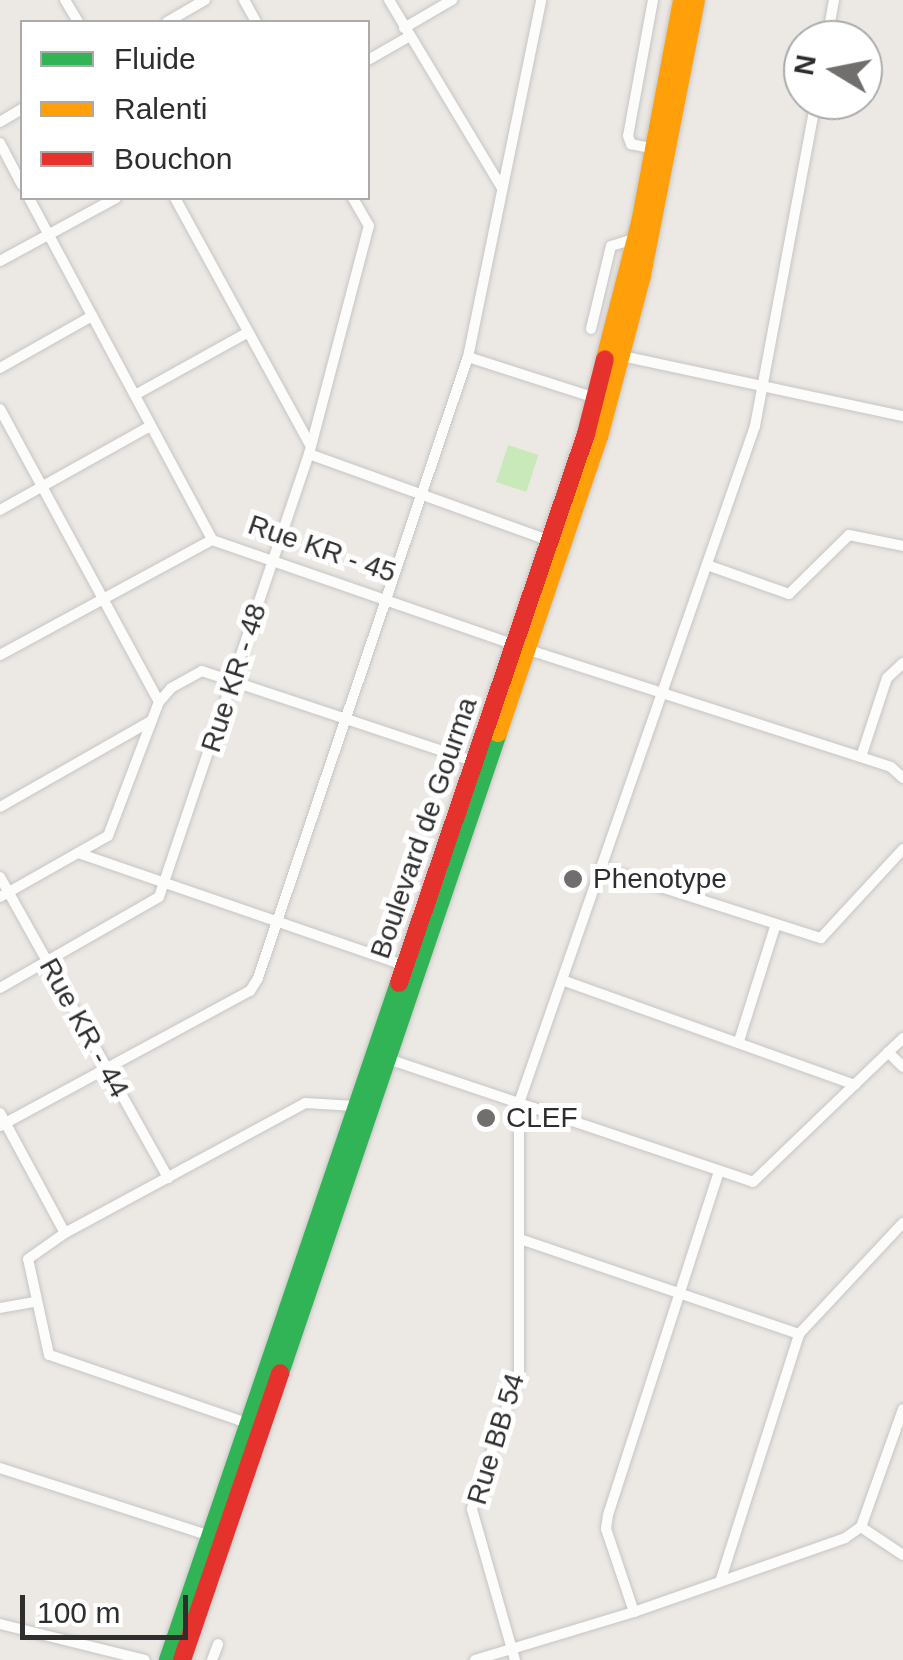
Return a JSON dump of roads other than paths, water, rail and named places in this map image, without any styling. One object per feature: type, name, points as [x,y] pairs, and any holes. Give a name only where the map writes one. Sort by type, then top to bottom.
[{"type":"highway","name":"Boulevard de Gourma","points":[[168,1660],[355,1106],[476,762],[523,648],[596,398],[637,238],[682,0]]},
{"type":"highway","name":"Boulevard de Gourma","points":[[182,1660],[388,1059],[622,356],[642,275],[696,0]]},
{"type":"street","points":[[170,20],[205,0]]},
{"type":"street","points":[[389,0],[503,189]]},
{"type":"street","points":[[370,59],[452,0]]},
{"type":"street","points":[[65,1234],[2,1121],[250,990],[258,978],[468,357],[541,0]]},
{"type":"street","points":[[653,0],[628,136],[631,144],[655,150]]},
{"type":"street","points":[[648,26],[677,30]]},
{"type":"street","name":"Rue BB 54","points":[[513,1654],[472,1509],[518,1380],[519,1104],[756,426],[812,120]]},
{"type":"street","points":[[0,143],[20,181]]},
{"type":"street","points":[[30,200],[212,540]]},
{"type":"street","points":[[0,261],[112,200]]},
{"type":"street","points":[[176,200],[310,450],[551,542]]},
{"type":"street","name":"Rue KR - 48","points":[[46,961],[156,900],[165,882],[310,450],[369,226],[354,200]]},
{"type":"street","points":[[591,329],[611,246],[637,238]]},
{"type":"street","points":[[0,368],[92,316]]},
{"type":"street","points":[[135,395],[247,333]]},
{"type":"street","points":[[622,356],[762,389],[903,416]]},
{"type":"street","points":[[468,357],[596,398]]},
{"type":"street","points":[[0,409],[159,702]]},
{"type":"street","points":[[0,510],[150,426]]},
{"type":"street","points":[[707,565],[789,594],[848,535],[903,546]]},
{"type":"street","name":"Rue KR - 45","points":[[0,656],[212,540],[523,648],[891,767],[903,778]]},
{"type":"street","points":[[861,757],[887,678],[903,663]]},
{"type":"street","points":[[4,895],[113,830],[159,702],[171,688],[202,671],[476,762]]},
{"type":"street","points":[[0,806],[153,720]]},
{"type":"street","points":[[601,868],[776,927],[824,937],[903,848]]},
{"type":"street","points":[[78,853],[406,966]]},
{"type":"street","name":"Rue KR - 44","points":[[0,877],[4,895],[46,961],[168,1178]]},
{"type":"street","points":[[739,1042],[776,927]]},
{"type":"street","points":[[0,988],[46,961]]},
{"type":"street","points":[[562,980],[855,1084]]},
{"type":"street","points":[[388,1059],[753,1182],[903,1038]]},
{"type":"street","points":[[888,1052],[903,1067]]},
{"type":"street","points":[[247,1422],[53,1358],[46,1352],[28,1259],[65,1234],[305,1103],[355,1106]]},
{"type":"street","points":[[634,1612],[606,1529],[608,1515],[720,1171]]},
{"type":"street","points":[[721,1579],[799,1334],[903,1223]]},
{"type":"street","points":[[520,1239],[799,1334]]},
{"type":"street","points":[[0,1308],[35,1302]]},
{"type":"street","points":[[475,1660],[513,1654],[845,1538],[861,1526],[903,1409]]},
{"type":"street","points":[[0,1468],[210,1536]]},
{"type":"street","points":[[861,1526],[903,1555]]},
{"type":"street","points":[[0,1624],[145,1660]]},
{"type":"street","points":[[212,1660],[218,1644]]},
{"type":"place","name":"Phenotype","points":[[573,879]]},
{"type":"place","name":"CLEF","points":[[486,1118]]}]
